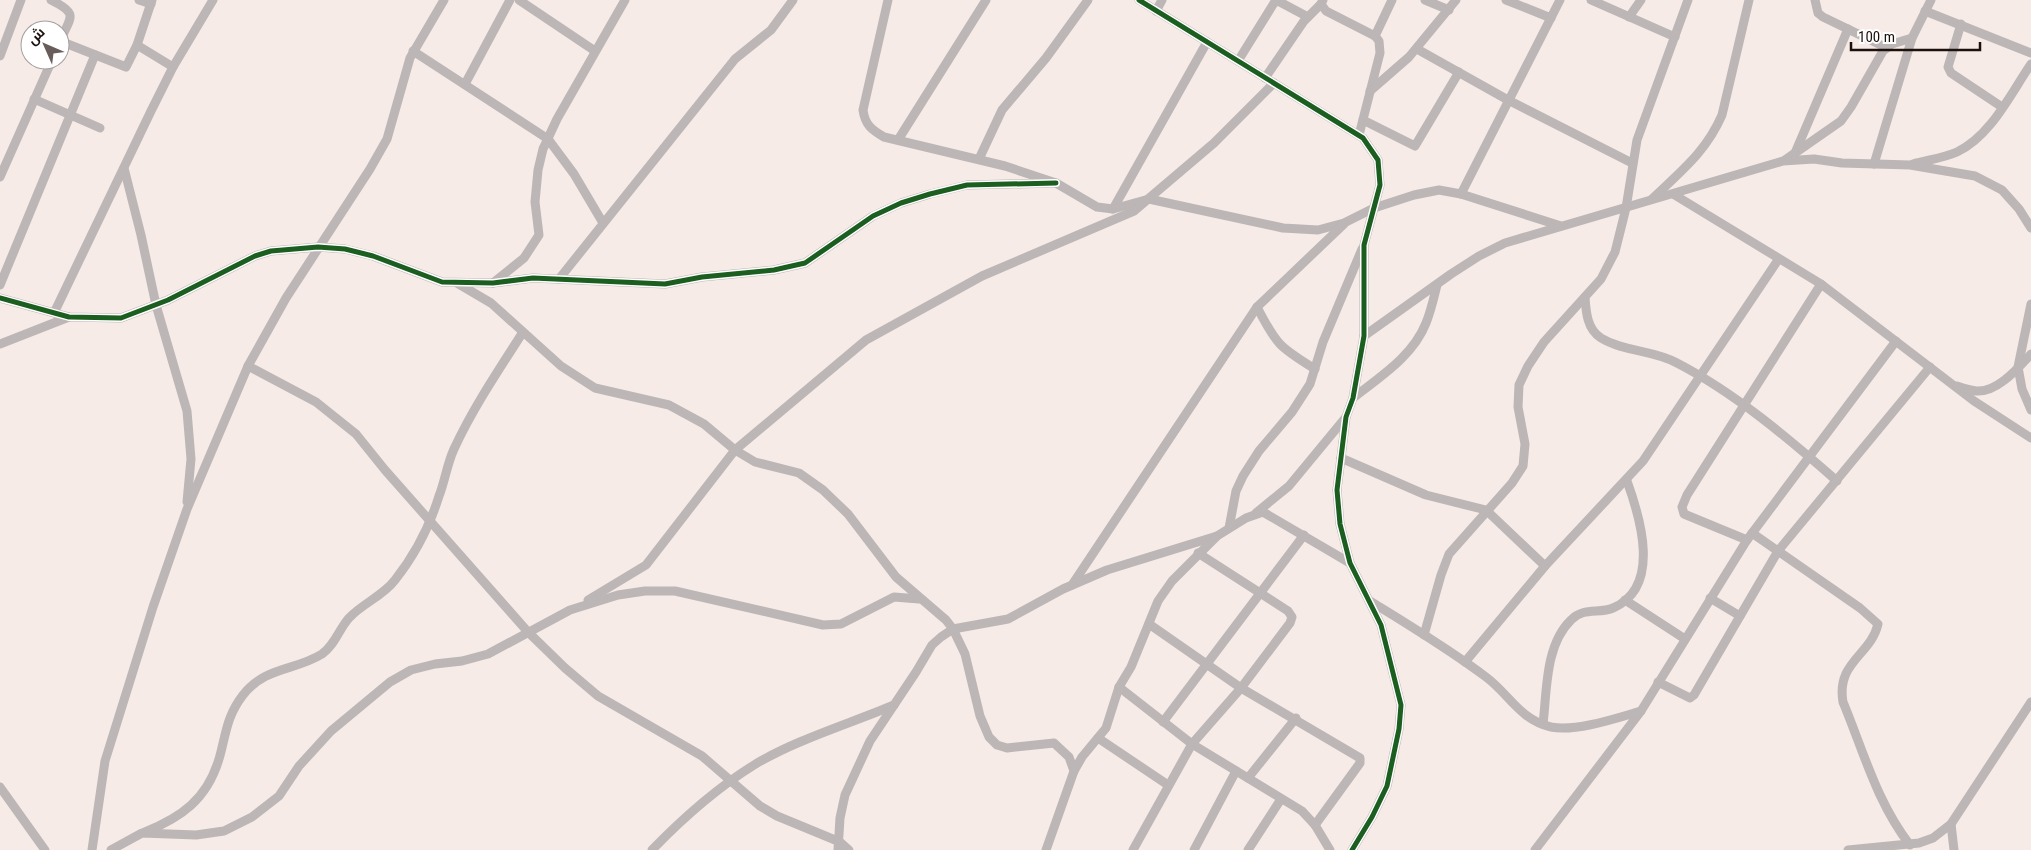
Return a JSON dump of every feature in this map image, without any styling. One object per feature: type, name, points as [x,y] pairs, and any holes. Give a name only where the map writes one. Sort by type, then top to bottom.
[{"type":"street","points":[[0,56],[21,0]]},
{"type":"street","points":[[51,0],[65,3],[71,18],[70,20]]},
{"type":"street","points":[[70,45],[126,67],[137,45],[151,2],[139,0]]},
{"type":"street","points":[[54,313],[173,67],[212,0]]},
{"type":"street","points":[[92,850],[105,761],[153,607],[187,510],[248,366],[286,298],[370,169],[387,139],[413,51],[444,0]]},
{"type":"street","points":[[465,84],[510,0]]},
{"type":"street","points":[[519,0],[595,50]]},
{"type":"street","points":[[493,283],[524,258],[539,235],[535,202],[538,170],[548,139],[595,50],[625,0]]},
{"type":"street","points":[[559,279],[735,59],[770,30],[793,0]]},
{"type":"street","points":[[888,0],[863,110],[864,120],[870,129],[884,137],[979,159],[1056,183],[1097,207],[1113,209],[1149,199],[1283,228],[1318,230],[1344,223],[1374,208],[1422,193],[1439,190],[1461,194],[1561,226]]},
{"type":"street","points":[[898,140],[986,0]]},
{"type":"street","points":[[979,159],[1002,110],[1046,58],[1088,0]]},
{"type":"street","points":[[1139,0],[1359,135],[1372,148],[1378,160],[1380,185],[1364,245],[1323,342],[1310,384],[1292,412],[1259,451],[1243,476],[1236,492],[1229,528]]},
{"type":"street","points":[[1156,11],[1162,0]]},
{"type":"street","points":[[1375,36],[1392,0]]},
{"type":"street","points":[[1425,0],[1449,10]]},
{"type":"street","points":[[1370,91],[1417,49],[1456,0]]},
{"type":"street","points":[[1506,0],[1551,18]]},
{"type":"street","points":[[1461,194],[1560,0]]},
{"type":"street","points":[[1590,0],[1674,37]]},
{"type":"street","points":[[1629,17],[1641,0]]},
{"type":"street","points":[[1424,635],[1449,554],[1486,510],[1512,483],[1523,466],[1525,444],[1518,407],[1519,385],[1525,372],[1544,342],[1601,279],[1615,252],[1626,208],[1637,140],[1688,0]]},
{"type":"street","points":[[1650,201],[1705,148],[1715,132],[1722,115],[1749,0]]},
{"type":"street","points":[[1874,164],[1912,38],[1931,0]]},
{"type":"street","points":[[1238,61],[1274,3],[1278,1],[1308,17]]},
{"type":"street","points":[[1265,78],[1308,17],[1322,2],[1326,11],[1375,36],[1379,41],[1380,53],[1359,135]]},
{"type":"street","points":[[1817,2],[1818,13],[1823,17],[1887,48]]},
{"type":"street","points":[[1925,11],[2031,53]]},
{"type":"street","points":[[1961,24],[1948,67],[1951,73],[2002,107]]},
{"type":"street","points":[[1795,153],[1848,29]]},
{"type":"street","points":[[1783,162],[1841,121],[1852,107],[1877,58],[1887,48],[1912,38]]},
{"type":"street","points":[[1113,209],[1207,42]]},
{"type":"street","points":[[137,45],[173,67]]},
{"type":"street","points":[[1417,49],[1508,100],[1632,164]]},
{"type":"street","points":[[413,51],[548,139],[574,174],[603,224]]},
{"type":"street","points":[[0,285],[95,55]]},
{"type":"street","points":[[1910,165],[1957,152],[1970,144],[1983,133],[2031,64]]},
{"type":"street","points":[[0,177],[47,70]]},
{"type":"street","points":[[1363,120],[1415,146],[1459,72]]},
{"type":"street","points":[[142,833],[196,835],[224,831],[252,817],[279,796],[299,766],[331,731],[390,682],[412,670],[488,654],[570,610],[646,565],[735,450],[866,340],[982,276],[1134,211],[1214,143],[1274,83]]},
{"type":"street","points":[[34,99],[100,128]]},
{"type":"street","points":[[1364,336],[1405,305],[1479,256],[1505,243],[1783,162],[1814,159],[1910,165],[1975,176],[1990,182],[2006,194],[2031,228]]},
{"type":"street","points":[[124,168],[142,235],[156,305],[188,418],[191,460],[187,510]]},
{"type":"street","points":[[0,298],[69,317],[121,318],[156,305],[255,256],[271,251],[318,247],[346,249],[442,282],[493,283],[533,278],[657,285],[702,277],[774,270],[805,263],[873,216],[901,203],[966,185],[1056,183]]},
{"type":"street","points":[[1673,194],[1778,260],[1821,284],[1952,385],[2031,438]]},
{"type":"street","points":[[1071,585],[1258,307],[1344,223]]},
{"type":"street","points":[[1352,850],[1372,817],[1386,786],[1399,729],[1401,705],[1381,625],[1350,563],[1340,524],[1337,490],[1346,417],[1353,398],[1364,336],[1364,245]]},
{"type":"street","points":[[1466,662],[1545,566],[1627,481],[1666,429],[1699,376],[1778,260]]},
{"type":"street","points":[[456,282],[491,303],[561,366],[595,388],[669,405],[704,424],[735,450],[755,462],[798,473],[823,490],[848,514],[896,577],[919,599],[946,620],[953,629],[965,654],[980,716],[989,737],[996,745],[1007,748],[1054,743],[1069,757],[1074,771]]},
{"type":"street","points":[[1821,284],[1687,495],[1682,507],[1684,514],[1749,537],[1778,552],[1860,608],[1878,624],[1872,638],[1843,677],[1841,689],[1843,702],[1880,796],[1893,822],[1910,844]]},
{"type":"street","points":[[1353,398],[1400,360],[1414,345],[1426,323],[1437,285]]},
{"type":"street","points":[[1585,297],[1587,321],[1600,337],[1614,344],[1664,356],[1699,376],[1745,406],[1810,457],[1837,481]]},
{"type":"street","points":[[2031,304],[2018,367],[2022,389],[2031,410]]},
{"type":"street","points":[[1258,307],[1272,336],[1283,349],[1314,369]]},
{"type":"street","points":[[0,344],[69,317]]},
{"type":"street","points":[[111,850],[142,833],[170,822],[204,793],[220,758],[223,736],[230,717],[242,696],[258,680],[279,669],[322,654],[348,619],[379,596],[395,580],[418,545],[439,498],[453,452],[476,404],[523,332]]},
{"type":"street","points":[[1536,850],[1641,711],[1749,537],[1896,341]]},
{"type":"street","points":[[1952,385],[1977,391],[1986,390],[2018,367],[2031,354]]},
{"type":"street","points":[[248,366],[316,402],[356,434],[385,470],[528,632],[565,668],[598,696],[702,756],[746,796],[777,816],[849,850]]},
{"type":"street","points":[[1658,682],[1690,698],[1694,695],[1778,552],[1930,367]]},
{"type":"street","points":[[1046,850],[1074,771],[1082,757],[1106,728],[1118,687],[1131,667],[1158,601],[1172,581],[1198,553],[1229,528],[1256,513],[1289,486],[1346,417]]},
{"type":"street","points":[[1341,458],[1426,495],[1486,510],[1545,566]]},
{"type":"street","points":[[1543,724],[1551,663],[1558,638],[1570,620],[1582,612],[1613,608],[1625,600],[1639,584],[1643,549],[1641,525],[1627,481]]},
{"type":"street","points":[[1256,513],[1263,512],[1274,517],[1350,563]]},
{"type":"street","points":[[1163,722],[1304,535]]},
{"type":"street","points":[[839,846],[840,818],[845,795],[870,741],[932,645],[953,629],[1008,619],[1071,585],[1107,570],[1218,536]]},
{"type":"street","points":[[1132,850],[1192,744],[1241,688],[1292,617],[1288,612],[1198,553]]},
{"type":"street","points":[[570,610],[618,594],[675,591],[824,625],[841,624],[894,597],[919,599]]},
{"type":"street","points":[[1710,598],[1740,616]]},
{"type":"street","points":[[1369,600],[1466,662],[1500,689],[1518,711],[1535,722],[1554,727],[1596,724],[1641,711]]},
{"type":"street","points":[[1625,600],[1685,639]]},
{"type":"street","points":[[1149,624],[1241,688],[1296,718],[1360,758],[1360,763],[1315,824]]},
{"type":"street","points":[[1118,687],[1192,744],[1302,811],[1315,824],[1330,850]]},
{"type":"street","points":[[1848,850],[1928,841],[1951,824],[2031,702]]},
{"type":"street","points":[[652,850],[671,830],[754,765],[792,747],[894,705]]},
{"type":"street","points":[[1248,778],[1296,718]]},
{"type":"street","points":[[1098,738],[1168,786]]},
{"type":"street","points":[[1194,850],[1236,771]]},
{"type":"street","points":[[0,787],[45,850]]},
{"type":"street","points":[[1248,850],[1281,798]]},
{"type":"street","points":[[1951,824],[1954,850]]},
{"type":"cycle path","points":[[1139,0],[1363,138],[1378,160],[1380,185],[1364,245],[1364,336],[1353,398],[1346,417],[1337,490],[1340,524],[1350,563],[1381,625],[1401,705],[1399,729],[1387,786],[1372,817],[1352,850]]},
{"type":"cycle path","points":[[0,298],[69,317],[121,318],[168,300],[255,256],[271,251],[318,247],[345,249],[373,256],[442,282],[493,283],[533,278],[665,284],[702,277],[774,270],[805,263],[873,216],[901,203],[930,194],[967,185],[1056,183]]}]
